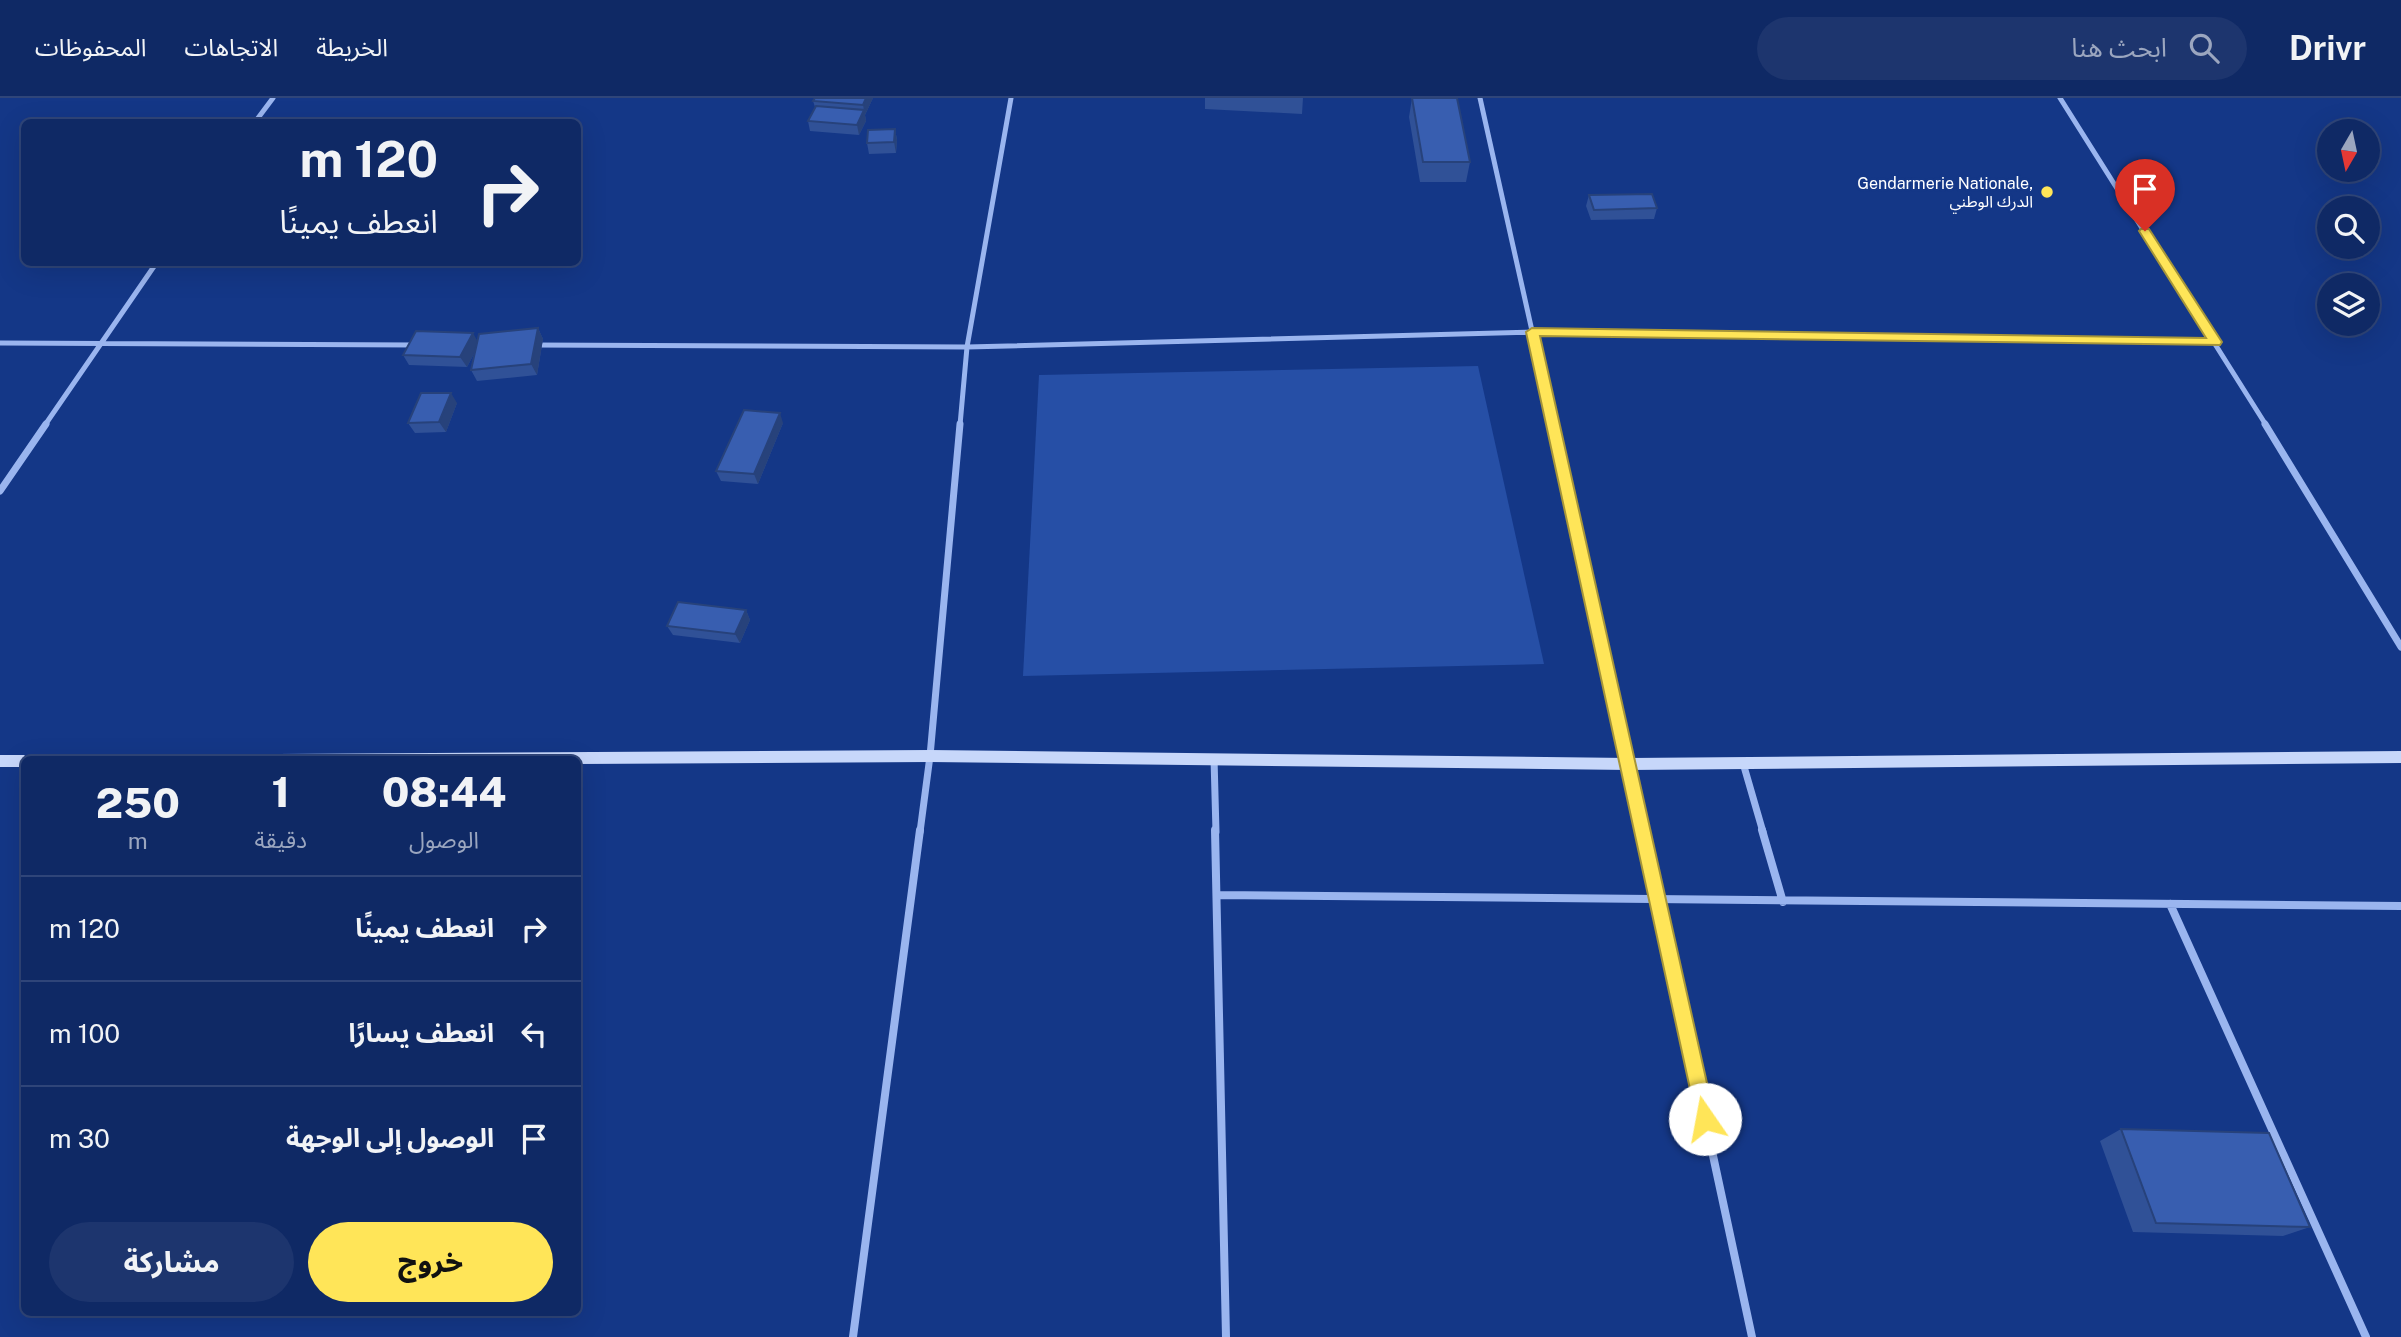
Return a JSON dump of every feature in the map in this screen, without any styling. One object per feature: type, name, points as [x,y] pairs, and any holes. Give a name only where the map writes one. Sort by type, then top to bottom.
[{"type":"main road","points":[[581,758],[1214,757],[1629,764],[2401,757]]},
{"type":"main road","points":[[0,761],[21,761]]},
{"type":"street","points":[[258,119],[273,98]]},
{"type":"street","points":[[853,1337],[930,756],[967,347],[1011,98]]},
{"type":"street","points":[[1480,98],[1629,764],[1752,1337]]},
{"type":"street","points":[[2060,98],[2215,342],[2401,647]]},
{"type":"street","points":[[0,491],[154,266]]},
{"type":"street","points":[[519,345],[967,347],[1532,332],[2215,342]]},
{"type":"street","points":[[0,343],[421,345]]},
{"type":"street","points":[[1214,757],[1226,1337]]},
{"type":"street","points":[[1743,763],[1783,902]]},
{"type":"street","points":[[1217,895],[1658,902],[2401,906]]},
{"type":"street","points":[[2171,904],[2366,1337]]},
{"type":"shaded area","points":[[1478,366],[1544,664],[1023,676],[1039,375]]},
{"type":"building","points":[[815,98],[866,98],[863,105],[813,101]]},
{"type":"building","points":[[1412,98],[1457,98],[1470,162],[1423,162]]},
{"type":"building","points":[[816,106],[864,110],[857,125],[808,121]]},
{"type":"building","points":[[895,129],[894,142],[867,143],[868,130]]},
{"type":"building","points":[[1652,194],[1657,208],[1594,210],[1589,195]]},
{"type":"building","points":[[538,328],[531,364],[471,370],[479,334]]},
{"type":"building","points":[[416,331],[473,333],[460,357],[403,355]]},
{"type":"building","points":[[421,393],[451,393],[439,422],[408,423]]},
{"type":"building","points":[[744,410],[780,413],[754,474],[716,471]]},
{"type":"building","points":[[678,602],[746,610],[735,634],[667,626]]},
{"type":"building","points":[[2121,1129],[2269,1133],[2310,1227],[2156,1223]]},
{"type":"place","name":"Gendarmerie Nationale, الدرك الوطني","points":[[2047,192]]},
{"type":"route","points":[[1705,1119],[1532,332],[2215,342],[2145,231]]}]
